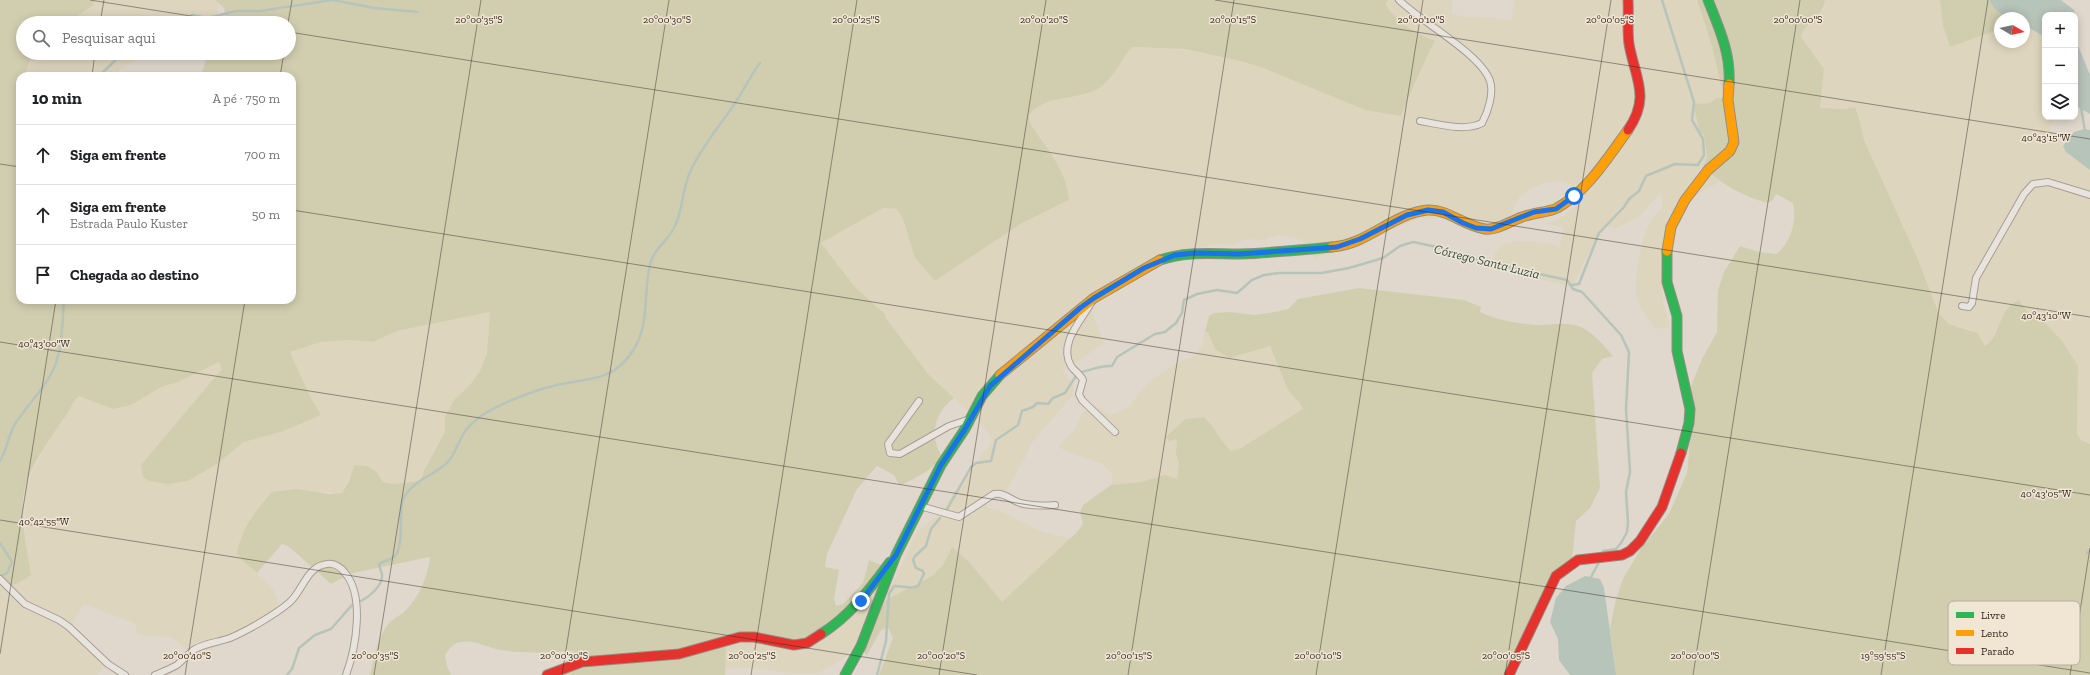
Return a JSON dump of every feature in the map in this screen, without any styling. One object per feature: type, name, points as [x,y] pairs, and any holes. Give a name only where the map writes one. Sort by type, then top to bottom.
[{"type":"street","points":[[1399,0],[1471,56],[1485,70],[1491,83],[1488,105],[1482,123],[1478,125],[1465,126],[1420,121]]},
{"type":"street","points":[[845,675],[861,646],[896,555],[920,506],[941,465],[990,386],[1094,298],[1157,261],[1175,255],[1196,253],[1240,254],[1337,247],[1360,239],[1407,215],[1428,210],[1443,212],[1476,228],[1491,229],[1534,212],[1556,209],[1566,204],[1600,169],[1636,118],[1640,109],[1642,88],[1630,45],[1628,0]]},
{"type":"street","points":[[1509,675],[1525,645],[1549,588],[1556,576],[1578,560],[1622,555],[1630,551],[1640,541],[1662,507],[1680,457],[1689,423],[1690,409],[1677,351],[1677,316],[1667,282],[1668,243],[1671,227],[1685,200],[1708,170],[1730,150],[1734,142],[1728,100],[1730,72],[1727,48],[1708,0]]},
{"type":"street","points":[[1962,306],[1969,307],[1972,303],[1973,286],[1978,274],[2024,194],[2032,184],[2048,182],[2090,195]]},
{"type":"street","points":[[1094,298],[1069,339],[1068,360],[1071,367],[1084,380],[1080,394],[1082,400],[1115,432]]},
{"type":"street","points":[[919,401],[888,444],[890,453],[900,454],[949,426],[970,419]]},
{"type":"street","points":[[920,506],[954,517],[959,517],[994,494],[999,493],[1025,504],[1055,505]]},
{"type":"street","points":[[547,675],[582,662],[679,654],[740,637],[754,637],[794,645],[807,642],[831,628],[861,601],[896,555]]},
{"type":"street","points":[[154,675],[176,665],[195,649],[230,638],[282,607],[291,601],[310,574],[318,566],[328,564],[341,568],[351,580],[354,588],[357,611],[356,627],[353,648],[346,675]]},
{"type":"street","points":[[0,579],[25,604],[59,620],[70,627],[108,664],[126,675]]},
{"type":"shaded area","points":[[0,0],[95,0],[92,6],[77,16],[16,16],[16,60],[30,60],[26,72],[16,72],[16,304],[296,304],[296,72],[202,72],[206,60],[296,60],[296,16],[226,16],[224,8],[215,0],[1388,0],[1386,5],[1401,22],[1421,35],[1435,41],[1401,116],[1365,110],[1261,67],[1236,60],[1184,49],[1132,47],[1109,79],[1099,88],[1080,95],[1044,103],[1029,115],[1030,123],[1060,169],[1069,200],[1022,223],[935,281],[915,258],[903,219],[897,209],[883,208],[821,243],[855,287],[886,315],[885,317],[929,375],[954,398],[947,404],[938,417],[935,439],[941,455],[935,464],[915,478],[899,485],[894,475],[877,466],[857,489],[827,554],[825,567],[839,570],[834,599],[836,606],[843,604],[863,583],[869,560],[881,565],[881,572],[831,629],[788,647],[738,641],[726,644],[725,675],[554,675],[575,661],[573,651],[519,652],[496,649],[466,641],[454,645],[445,655],[447,666],[451,675],[370,675],[377,648],[385,628],[392,620],[404,612],[414,600],[425,579],[430,557],[353,573],[331,584],[288,546],[282,544],[257,573],[244,562],[237,553],[242,536],[250,520],[272,492],[297,489],[329,494],[342,493],[349,481],[354,465],[367,466],[376,471],[383,482],[392,484],[421,481],[424,470],[445,432],[445,417],[454,400],[469,386],[480,371],[487,353],[490,312],[397,331],[373,342],[349,340],[321,342],[290,352],[310,396],[321,415],[281,432],[244,442],[217,464],[188,481],[168,484],[149,481],[143,477],[141,465],[222,369],[219,362],[176,383],[163,386],[131,405],[113,409],[79,396],[40,453],[25,488],[23,497],[23,519],[31,575],[16,584],[8,586],[0,582]]},
{"type":"shaded area","points":[[95,0],[215,0],[218,4],[217,16],[77,16],[92,6]]},
{"type":"shaded area","points":[[1388,0],[1452,0],[1452,14],[1467,17],[1496,18],[1511,21],[1515,0],[1697,0],[1712,46],[1724,98],[1717,98],[1710,103],[1693,104],[1700,132],[1704,134],[1707,157],[1704,166],[1720,182],[1699,193],[1682,207],[1665,242],[1660,262],[1663,277],[1662,298],[1670,327],[1655,329],[1639,305],[1636,294],[1636,278],[1642,242],[1650,222],[1663,207],[1661,192],[1639,217],[1615,229],[1606,224],[1601,228],[1572,287],[1492,267],[1495,253],[1501,245],[1517,241],[1548,243],[1560,247],[1563,227],[1545,224],[1559,219],[1573,209],[1579,200],[1579,193],[1571,184],[1562,181],[1543,183],[1527,191],[1519,198],[1514,206],[1511,221],[1499,219],[1489,228],[1449,219],[1420,218],[1360,242],[1328,251],[1315,258],[1302,240],[1280,235],[1261,240],[1246,239],[1233,245],[1219,244],[1173,252],[1090,298],[1093,315],[1104,343],[1073,365],[1062,368],[1074,388],[1071,397],[1031,444],[1026,456],[1006,491],[989,498],[986,504],[989,508],[1001,511],[1038,530],[1071,539],[1067,543],[1002,602],[970,563],[951,547],[943,565],[932,576],[886,600],[857,645],[841,661],[816,674],[791,673],[753,668],[725,669],[726,644],[738,641],[788,647],[880,580],[884,586],[891,587],[917,532],[944,510],[945,505],[993,440],[974,416],[929,375],[884,316],[886,315],[855,287],[821,243],[883,208],[897,209],[903,219],[915,258],[935,281],[1022,223],[1069,200],[1051,155],[1030,123],[1029,115],[1042,103],[1072,97],[1115,72],[1132,47],[1185,50],[1236,60],[1261,67],[1365,110],[1401,116],[1416,84],[1422,65],[1435,41],[1406,26],[1391,14],[1386,4]]},
{"type":"shaded area","points":[[1697,0],[1825,0],[1821,12],[1806,26],[1801,37],[1824,69],[1820,108],[1843,109],[1855,107],[1864,140],[1917,257],[1939,314],[1949,324],[1977,333],[1985,346],[1994,336],[2007,310],[2012,304],[2019,300],[2028,313],[2039,316],[2063,342],[2078,366],[2077,434],[2081,440],[2090,444],[2090,675],[1616,675],[1610,628],[1616,599],[1623,579],[1642,547],[1669,514],[1687,473],[1689,454],[1688,404],[1690,389],[1702,359],[1717,332],[1718,290],[1724,272],[1740,246],[1759,252],[1777,254],[1786,243],[1792,231],[1794,217],[1793,203],[1776,194],[1773,200],[1768,203],[1750,197],[1725,184],[1703,166],[1707,157],[1704,134],[1700,133],[1693,104],[1710,103],[1717,98],[1724,98],[1712,46]]},
{"type":"shaded area","points":[[1825,0],[1940,0],[1943,26],[1950,47],[1994,31],[1994,48],[2030,48],[2030,28],[2042,35],[2042,120],[2053,120],[2049,127],[2066,152],[2090,170],[2090,444],[2081,440],[2077,434],[2078,366],[2063,342],[2039,316],[2028,313],[2022,304],[2003,314],[1991,342],[1985,346],[1969,329],[1949,324],[1939,314],[1917,257],[1864,139],[1857,120],[1858,112],[1855,107],[1843,109],[1820,109],[1824,69],[1801,37],[1804,28],[1824,9]]},
{"type":"shaded area","points":[[1940,0],[1990,0],[1996,10],[1999,12],[1994,12],[1994,31],[1950,47],[1943,26]]},
{"type":"shaded area","points":[[1990,0],[2061,0],[2074,10],[2074,12],[2042,12],[2042,35],[2030,28],[2030,12],[1999,12],[1992,5]]},
{"type":"shaded area","points":[[2078,45],[2090,75],[2090,114],[2078,107]]},
{"type":"shaded area","points":[[30,60],[137,60],[128,64],[117,72],[26,72]]},
{"type":"shaded area","points":[[2085,129],[2090,130],[2090,170],[2066,152],[2063,146],[2074,132]]},
{"type":"shaded area","points":[[1359,288],[1464,300],[1481,307],[1480,312],[1486,315],[1516,323],[1537,325],[1576,325],[1594,336],[1613,356],[1602,359],[1592,373],[1600,488],[1590,508],[1576,521],[1571,569],[1548,588],[1513,656],[1511,675],[879,675],[893,638],[888,628],[881,630],[867,655],[857,646],[886,600],[932,576],[943,565],[952,547],[970,563],[1002,602],[1077,532],[1083,524],[1080,512],[1083,505],[1111,485],[1141,482],[1164,475],[1177,479],[1179,464],[1176,454],[1177,439],[1169,441],[1166,437],[1185,419],[1204,417],[1231,451],[1241,448],[1303,409],[1298,400],[1297,401],[1288,390],[1270,346],[1229,358],[1215,349],[1208,332],[1205,332],[1209,316],[1214,313],[1229,312],[1254,315],[1275,312],[1288,309],[1298,299]]},
{"type":"shaded area","points":[[490,312],[487,353],[480,371],[469,386],[454,400],[445,417],[445,432],[424,469],[421,481],[392,484],[383,482],[376,471],[354,465],[342,493],[314,492],[244,562],[273,589],[277,599],[276,610],[247,632],[199,655],[191,654],[173,638],[137,635],[136,624],[84,604],[68,630],[107,663],[97,675],[0,675],[0,582],[30,575],[26,545],[25,489],[46,443],[63,420],[73,401],[79,395],[113,409],[131,405],[163,386],[176,383],[219,362],[223,369],[213,379],[168,484],[188,481],[217,464],[244,442],[281,432],[321,415],[310,396],[290,352],[321,342],[349,340],[373,342],[397,331]]},
{"type":"shaded area","points":[[1205,332],[1208,332],[1215,349],[1254,350],[1270,346],[1288,390],[1298,400],[1303,409],[1241,448],[1231,451],[1224,444],[1210,422],[1204,417],[1185,419],[1169,440],[1177,439],[1178,444],[1176,454],[1179,464],[1177,480],[1164,475],[1141,482],[1112,485],[1112,474],[1103,464],[1065,451],[1058,446],[1074,430],[1083,412],[1097,407],[1111,415],[1127,408],[1150,381],[1175,364],[1195,356],[1201,347]]},
{"type":"shaded area","points":[[1585,576],[1600,579],[1604,588],[1616,675],[1570,675],[1559,660],[1558,639],[1550,622],[1556,598],[1566,586]]},
{"type":"waterway","points":[[216,16],[236,11],[260,11],[332,0]]},
{"type":"waterway","points":[[333,0],[374,8],[418,12]]},
{"type":"waterway","name":"Córrego Santa Luzia","points":[[1571,285],[1579,284],[1599,233],[1624,207],[1629,199],[1639,191],[1646,176],[1675,164],[1698,165],[1704,155],[1703,139],[1692,120],[1694,102],[1662,0]]},
{"type":"waterway","points":[[191,16],[197,16]]},
{"type":"waterway","points":[[103,72],[116,60]]},
{"type":"waterway","points":[[361,601],[368,597],[377,588],[381,581],[382,575],[379,564],[394,557],[398,551],[401,536],[401,510],[404,497],[413,486],[447,463],[464,433],[472,424],[488,412],[526,394],[545,388],[588,380],[608,374],[626,360],[634,349],[642,329],[648,276],[652,259],[654,254],[674,228],[681,208],[687,179],[694,163],[704,146],[737,101],[760,63]]},
{"type":"waterway","name":"Córrego Santa Luzia","points":[[2081,107],[2085,132],[2090,136]]},
{"type":"waterway","name":"Córrego Santa Luzia","points":[[1081,372],[1100,367],[1112,366],[1117,357],[1155,334],[1165,332],[1176,323],[1182,313],[1184,300],[1197,294],[1217,290],[1237,293],[1252,280],[1264,275],[1279,273],[1322,273],[1349,268],[1383,258],[1400,246],[1413,242],[1437,247],[1480,261],[1567,280],[1573,289],[1582,292],[1621,335],[1629,352],[1626,409],[1630,472],[1626,492],[1628,522],[1627,532],[1616,549],[1603,551]]},
{"type":"waterway","points":[[0,461],[15,424],[44,386],[56,364],[60,346],[64,304]]},
{"type":"waterway","name":"Córrego Santa Luzia","points":[[946,511],[971,467],[976,463],[991,461],[996,440],[1018,425],[1022,411],[1033,407],[1037,403],[1048,404],[1053,398],[1065,393],[1076,376]]},
{"type":"waterway","name":"Córrego Santa Luzia","points":[[877,675],[886,641],[889,594],[894,586],[912,588],[918,586],[924,574],[923,571],[916,568],[913,560],[915,556],[926,546],[931,529],[940,518]]},
{"type":"waterway","points":[[0,543],[12,562],[7,573],[0,576]]},
{"type":"waterway","points":[[2087,553],[2090,550]]},
{"type":"waterway","points":[[1590,579],[1599,562]]},
{"type":"waterway","points":[[287,675],[292,669],[299,648],[315,635],[331,629],[352,605]]},
{"type":"traffic: fast","points":[[1708,0],[1726,51],[1729,84]]},
{"type":"traffic: fast","points":[[1160,260],[1190,254],[1251,254],[1332,247]]},
{"type":"traffic: fast","points":[[1667,251],[1667,282],[1677,316],[1677,351],[1690,409],[1689,423],[1681,453]]},
{"type":"traffic: fast","points":[[845,675],[861,646],[896,555],[941,465],[965,429],[982,396],[1000,375]]},
{"type":"traffic: fast","points":[[821,634],[850,610],[867,592],[890,562]]},
{"type":"traffic: slow","points":[[1667,251],[1671,227],[1685,200],[1708,170],[1730,151],[1734,142],[1728,100],[1729,84]]},
{"type":"traffic: slow","points":[[1332,247],[1357,241],[1391,222],[1415,212],[1435,210],[1470,225],[1485,229],[1494,229],[1526,216],[1557,208],[1568,201],[1587,184],[1628,130]]},
{"type":"traffic: slow","points":[[1000,375],[1094,298],[1160,260]]},
{"type":"traffic: jam","points":[[1628,0],[1629,44],[1640,97],[1639,107],[1635,118],[1628,130]]},
{"type":"traffic: jam","points":[[1509,675],[1556,576],[1578,560],[1622,555],[1630,551],[1640,541],[1662,507],[1681,453]]},
{"type":"traffic: jam","points":[[547,675],[582,662],[679,654],[740,637],[754,637],[794,645],[807,643],[821,634]]},
{"type":"route","points":[[861,601],[896,555],[941,465],[965,429],[982,396],[990,386],[999,376],[1080,308],[1144,268],[1157,261],[1175,255],[1196,253],[1240,254],[1280,250],[1313,250],[1337,247],[1360,239],[1407,215],[1428,210],[1443,212],[1476,228],[1491,229],[1504,222],[1534,212],[1556,209],[1566,204],[1574,196]]}]
